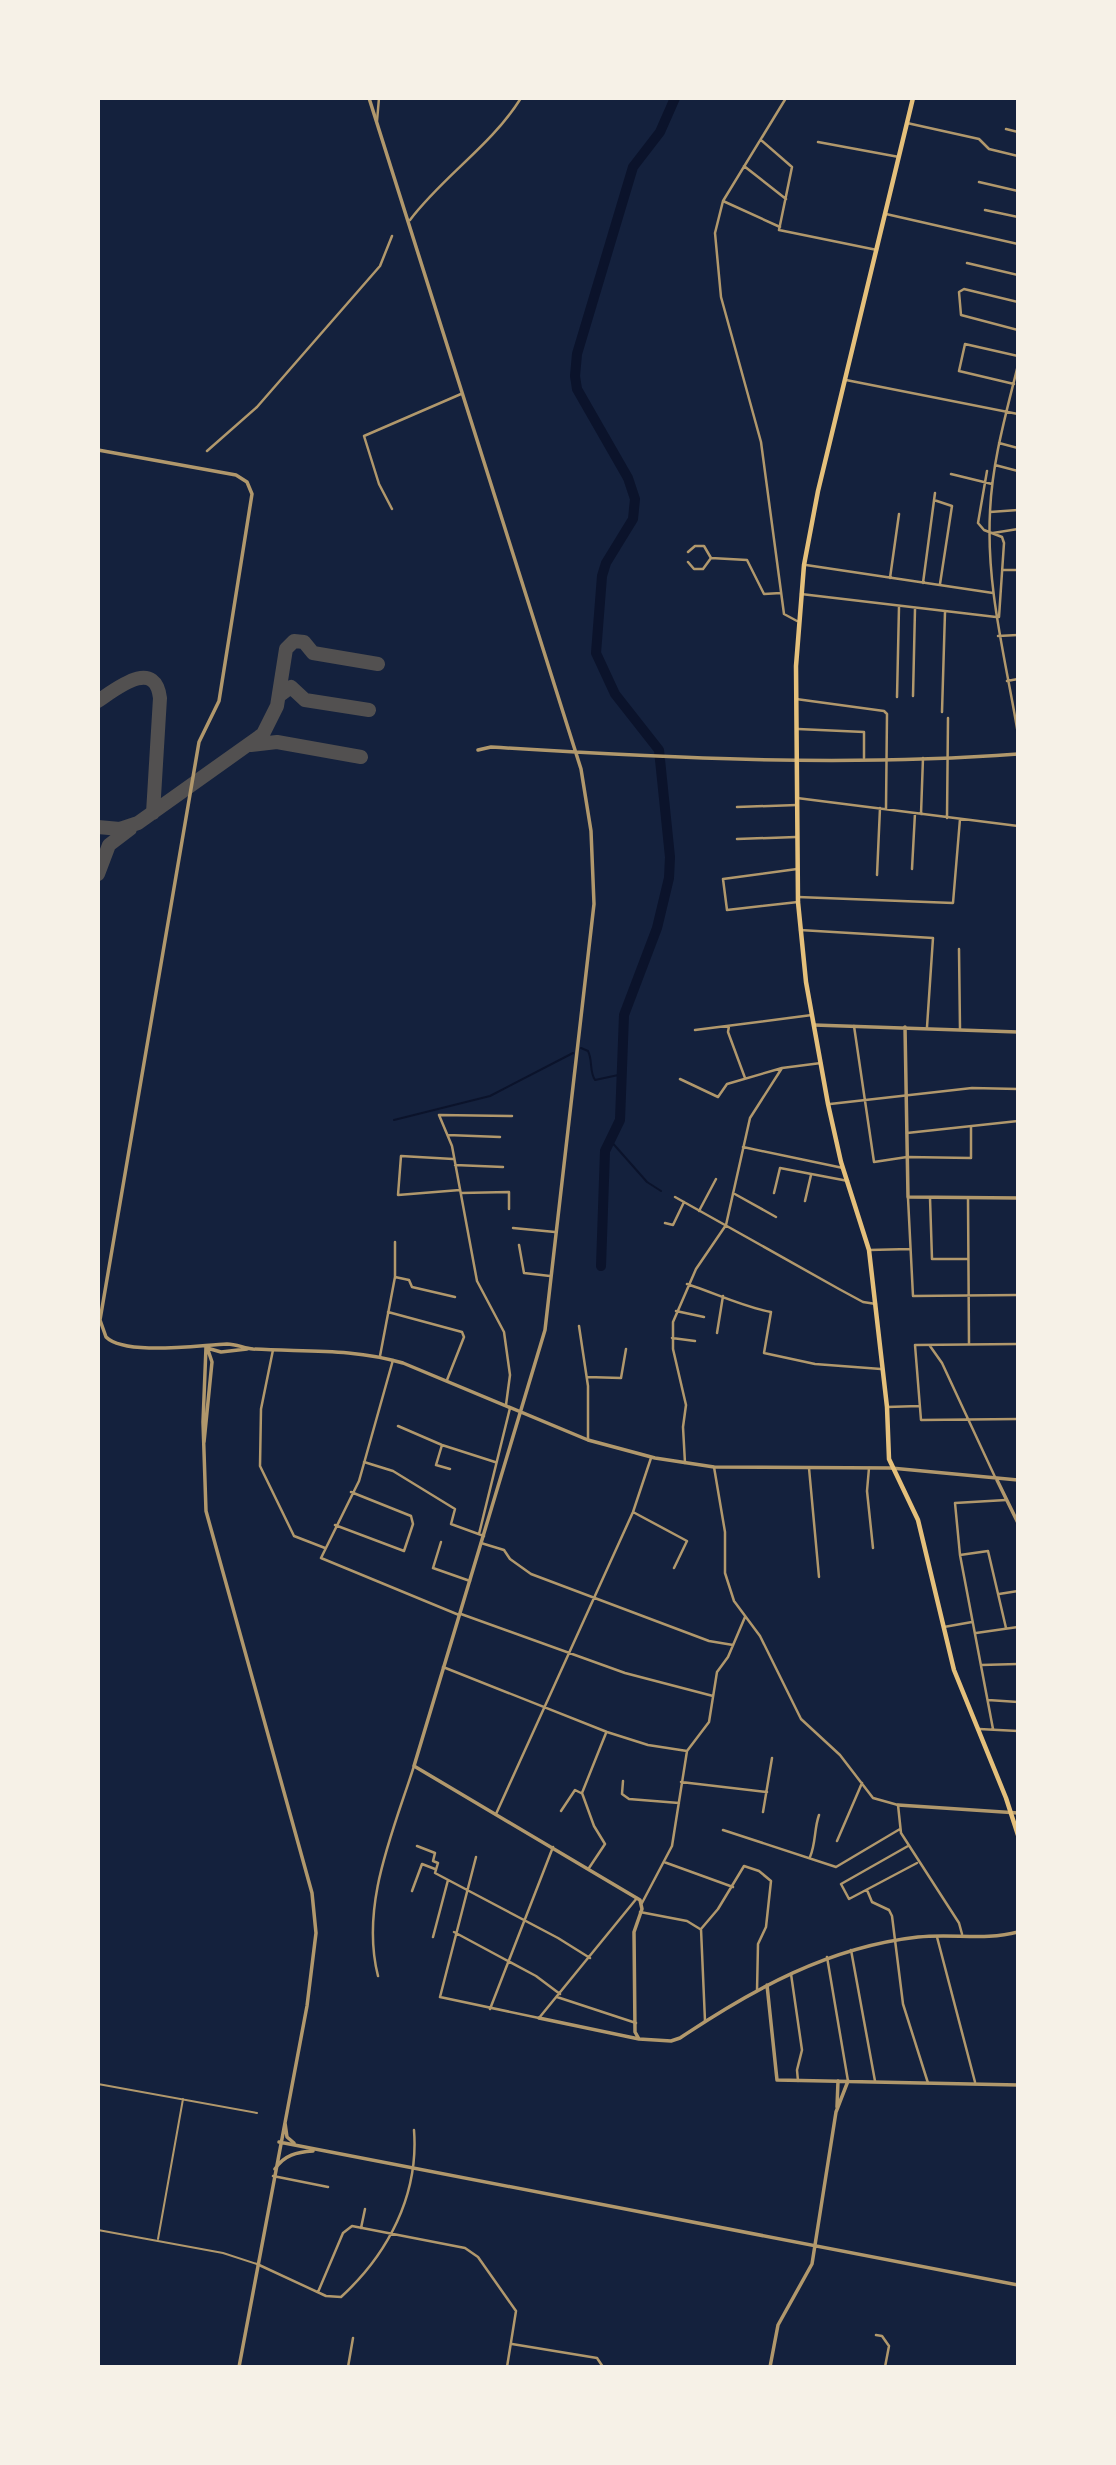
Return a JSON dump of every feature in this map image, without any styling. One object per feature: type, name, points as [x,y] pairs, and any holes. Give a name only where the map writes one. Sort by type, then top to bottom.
[{"type":"main road","points":[[914,98],[818,491],[804,565],[797,621],[798,899],[813,1025],[828,1104],[843,1168],[869,1250],[884,1369],[891,1468],[918,1520],[954,1670],[1012,1812],[1018,1835]]},
{"type":"street","points":[[369,98],[410,220],[461,394],[575,751],[587,799],[594,904],[545,1330],[522,1412],[482,1535]]},
{"type":"street","points":[[377,124],[379,98]]},
{"type":"street","points":[[410,220],[430,193],[486,144],[521,98]]},
{"type":"street","points":[[786,98],[723,201],[715,233],[721,297],[761,442],[784,614],[797,621]]},
{"type":"street","points":[[907,123],[979,139],[989,149],[1018,156]]},
{"type":"street","points":[[1006,130],[1018,132]]},
{"type":"street","points":[[761,140],[792,167],[779,230],[877,250]]},
{"type":"street","points":[[818,142],[899,157]]},
{"type":"street","points":[[744,166],[786,199]]},
{"type":"street","points":[[979,182],[1018,191]]},
{"type":"street","points":[[723,201],[780,227]]},
{"type":"street","points":[[985,210],[1018,217]]},
{"type":"street","points":[[886,214],[1018,244]]},
{"type":"street","points":[[207,451],[257,407],[380,266],[392,236]]},
{"type":"street","points":[[967,263],[1018,275]]},
{"type":"street","points":[[1018,302],[964,289],[959,292],[961,315],[1018,330]]},
{"type":"street","points":[[1014,384],[959,370],[965,344],[1018,356]]},
{"type":"street","points":[[1018,365],[999,443],[990,512],[993,593],[998,636],[1018,734]]},
{"type":"street","points":[[845,380],[1018,414]]},
{"type":"street","points":[[392,509],[379,484],[364,436],[461,394]]},
{"type":"street","points":[[999,443],[1018,448]]},
{"type":"street","points":[[98,450],[236,475],[247,482],[252,494],[219,701],[199,742],[100,1320],[106,1337],[116,1344],[206,1347],[227,1344],[250,1349]]},
{"type":"street","points":[[995,464],[1018,471]]},
{"type":"street","points":[[800,594],[999,617],[1003,539],[978,523],[987,471]]},
{"type":"street","points":[[951,474],[992,484]]},
{"type":"street","points":[[923,583],[935,493]]},
{"type":"street","points":[[934,500],[952,506],[940,585]]},
{"type":"street","points":[[990,512],[1018,510]]},
{"type":"street","points":[[890,578],[899,514]]},
{"type":"street","points":[[991,533],[1018,529]]},
{"type":"street","points":[[688,552],[695,546],[704,546],[711,558]]},
{"type":"street","points":[[711,558],[747,560],[764,594],[781,593]]},
{"type":"street","points":[[688,562],[694,569],[703,569],[711,558]]},
{"type":"street","points":[[804,565],[993,593]]},
{"type":"street","points":[[1002,570],[1018,570]]},
{"type":"street","points":[[897,697],[899,607]]},
{"type":"street","points":[[913,696],[915,609]]},
{"type":"street","points":[[942,712],[945,612]]},
{"type":"street","points":[[998,636],[1018,635]]},
{"type":"street","points":[[1007,681],[1018,679]]},
{"type":"street","points":[[796,699],[884,710],[887,714],[888,758],[886,809]]},
{"type":"street","points":[[947,818],[948,718]]},
{"type":"street","points":[[796,729],[864,732],[864,758]]},
{"type":"street","points":[[478,750],[491,747],[653,755],[796,758],[948,758],[1017,754],[1018,766]]},
{"type":"street","points":[[921,814],[923,758]]},
{"type":"street","points":[[797,797],[1018,826]]},
{"type":"street","points":[[737,807],[797,805]]},
{"type":"street","points":[[877,875],[880,808]]},
{"type":"street","points":[[912,869],[915,813]]},
{"type":"street","points":[[797,869],[723,879],[727,910],[798,899],[953,903],[960,819]]},
{"type":"street","points":[[737,839],[797,836]]},
{"type":"street","points":[[800,930],[933,938],[928,1027]]},
{"type":"street","points":[[959,949],[960,1029]]},
{"type":"street","points":[[695,1030],[812,1015]]},
{"type":"street","points":[[813,1025],[1018,1032]]},
{"type":"street","points":[[729,1026],[745,1078]]},
{"type":"street","points":[[854,1026],[874,1162],[907,1157],[971,1158],[971,1127]]},
{"type":"street","points":[[905,1027],[913,1296],[1018,1295]]},
{"type":"street","points":[[680,1079],[718,1097],[727,1084],[745,1078],[782,1068],[821,1063]]},
{"type":"street","points":[[685,1463],[683,1427],[686,1405],[672,1338],[676,1311],[687,1284],[726,1225],[750,1118],[782,1068]]},
{"type":"street","points":[[828,1104],[972,1088],[1018,1089]]},
{"type":"street","points":[[378,1976],[374,1962],[374,1897],[481,1543],[508,1406],[510,1375],[504,1332],[477,1281],[454,1159],[439,1115],[512,1116]]},
{"type":"street","points":[[907,1133],[1018,1122]]},
{"type":"street","points":[[448,1135],[500,1137]]},
{"type":"street","points":[[743,1147],[843,1168]]},
{"type":"street","points":[[454,1159],[401,1156],[398,1195],[460,1191],[509,1192],[509,1209]]},
{"type":"street","points":[[455,1165],[503,1167]]},
{"type":"street","points":[[774,1193],[780,1168],[848,1181]]},
{"type":"street","points":[[805,1201],[811,1175]]},
{"type":"street","points":[[699,1211],[716,1179]]},
{"type":"street","points":[[732,1192],[776,1217]]},
{"type":"street","points":[[675,1197],[863,1302],[876,1304]]},
{"type":"street","points":[[908,1197],[1018,1198]]},
{"type":"street","points":[[930,1198],[932,1259],[968,1259]]},
{"type":"street","points":[[968,1198],[970,1344]]},
{"type":"street","points":[[665,1223],[673,1226],[684,1202]]},
{"type":"street","points":[[513,1228],[555,1232]]},
{"type":"street","points":[[380,1356],[395,1277],[395,1242]]},
{"type":"street","points":[[519,1245],[524,1273],[550,1276]]},
{"type":"street","points":[[869,1250],[910,1249]]},
{"type":"street","points":[[395,1277],[409,1280],[412,1287],[455,1297]]},
{"type":"street","points":[[687,1284],[737,1300],[749,1308],[771,1312],[764,1353],[815,1364],[884,1369]]},
{"type":"street","points":[[717,1333],[723,1296]]},
{"type":"street","points":[[676,1311],[704,1317]]},
{"type":"street","points":[[388,1312],[462,1332],[464,1337],[447,1380]]},
{"type":"street","points":[[579,1326],[587,1377],[588,1440]]},
{"type":"street","points":[[672,1338],[695,1341]]},
{"type":"street","points":[[1018,1344],[915,1345],[921,1420],[1018,1419]]},
{"type":"street","points":[[930,1346],[942,1363],[970,1419],[1018,1523]]},
{"type":"street","points":[[206,1347],[220,1353],[273,1349],[349,1351],[380,1356],[447,1380],[588,1440],[685,1463],[714,1467],[891,1468],[1018,1480]]},
{"type":"street","points":[[203,1451],[209,1419],[212,1362],[206,1347]]},
{"type":"street","points":[[206,1347],[203,1451],[206,1511],[315,1913],[315,1945],[307,2006],[279,2142],[239,2367]]},
{"type":"street","points":[[273,1349],[261,1409],[260,1466],[294,1536],[324,1548]]},
{"type":"street","points":[[587,1377],[621,1378],[626,1349]]},
{"type":"street","points":[[212,1362],[220,1353]]},
{"type":"street","points":[[393,1360],[364,1462],[321,1558],[460,1614],[625,1673],[713,1696]]},
{"type":"street","points":[[887,1407],[919,1406]]},
{"type":"street","points":[[398,1426],[442,1445],[495,1462]]},
{"type":"street","points":[[442,1445],[436,1465],[450,1469]]},
{"type":"street","points":[[496,1814],[633,1512],[651,1457]]},
{"type":"street","points":[[364,1462],[393,1471],[455,1509],[451,1524],[482,1535]]},
{"type":"street","points":[[809,1466],[819,1577]]},
{"type":"street","points":[[714,1467],[725,1532],[727,1585],[760,1636],[801,1719],[840,1755],[878,1801],[898,1805],[1018,1813]]},
{"type":"street","points":[[869,1468],[867,1491],[873,1548]]},
{"type":"street","points":[[335,1525],[404,1551],[413,1524],[411,1516],[351,1492]]},
{"type":"street","points":[[993,1729],[960,1555],[955,1503],[1007,1500]]},
{"type":"street","points":[[633,1512],[687,1541],[674,1568]]},
{"type":"street","points":[[441,1542],[433,1568],[470,1581]]},
{"type":"street","points":[[481,1543],[504,1550],[510,1559],[531,1574],[709,1641],[733,1645]]},
{"type":"street","points":[[960,1555],[988,1551],[1006,1629]]},
{"type":"street","points":[[999,1594],[1018,1591]]},
{"type":"street","points":[[639,2039],[636,2023],[634,1932],[642,1903],[664,1862],[676,1831],[687,1751],[707,1727],[717,1672],[746,1617]]},
{"type":"street","points":[[944,1627],[972,1622]]},
{"type":"street","points":[[975,1633],[1018,1627]]},
{"type":"street","points":[[981,1665],[1018,1664]]},
{"type":"street","points":[[443,1667],[607,1732],[648,1745],[687,1751]]},
{"type":"street","points":[[988,1700],[1018,1702]]},
{"type":"street","points":[[976,1729],[1018,1731]]},
{"type":"street","points":[[589,1868],[605,1843],[594,1826],[582,1793],[607,1732]]},
{"type":"street","points":[[763,1812],[772,1758]]},
{"type":"street","points":[[414,1766],[589,1868],[642,1903]]},
{"type":"street","points":[[623,1781],[622,1794],[629,1799],[679,1803]]},
{"type":"street","points":[[681,1782],[767,1792]]},
{"type":"street","points":[[837,1841],[862,1783]]},
{"type":"street","points":[[561,1811],[575,1790],[582,1793]]},
{"type":"street","points":[[898,1805],[900,1829],[908,1846],[959,1923],[962,1934]]},
{"type":"street","points":[[810,1857],[816,1842],[815,1825],[819,1815]]},
{"type":"street","points":[[723,1830],[836,1867],[900,1829]]},
{"type":"street","points":[[416,1846],[435,1853],[435,1873],[525,1923],[558,1938],[590,1958]]},
{"type":"street","points":[[908,1846],[841,1884],[849,1899],[919,1863]]},
{"type":"street","points":[[490,2009],[553,1847]]},
{"type":"street","points":[[476,1857],[454,1932],[440,1997],[639,2039],[675,2040],[767,1985],[827,1957],[851,1950],[937,1935],[994,1937],[1018,1932]]},
{"type":"street","points":[[664,1862],[733,1887]]},
{"type":"street","points":[[412,1891],[422,1864],[436,1869]]},
{"type":"street","points":[[705,2021],[701,1929],[733,1887],[744,1866],[759,1871],[771,1881],[766,1927],[758,1944],[757,1991]]},
{"type":"street","points":[[433,1937],[448,1880]]},
{"type":"street","points":[[867,1890],[872,1902],[889,1910],[897,1940],[903,2004],[928,2083]]},
{"type":"street","points":[[539,2018],[637,1898]]},
{"type":"street","points":[[640,1912],[687,1921],[701,1929]]},
{"type":"street","points":[[454,1932],[509,1961],[558,1996],[636,2023]]},
{"type":"street","points":[[937,1935],[975,2082]]},
{"type":"street","points":[[851,1950],[875,2081]]},
{"type":"street","points":[[827,1957],[848,2081],[836,2112]]},
{"type":"street","points":[[791,1974],[802,2050],[797,2070],[798,2081]]},
{"type":"street","points":[[767,1985],[774,2037],[774,2077],[779,2081],[975,2082],[1018,2085]]},
{"type":"street","points":[[770,2367],[778,2325],[813,2264],[813,2246],[836,2112],[838,2081]]},
{"type":"street","points":[[285,2117],[287,2137],[296,2145]]},
{"type":"street","points":[[257,2264],[333,2299],[341,2297],[393,2235],[403,2211],[412,2166],[414,2130]]},
{"type":"street","points":[[279,2142],[1018,2286]]},
{"type":"street","points":[[274,2173],[281,2160],[290,2155],[319,2150]]},
{"type":"street","points":[[274,2173],[328,2187]]},
{"type":"street","points":[[361,2228],[365,2209]]},
{"type":"street","points":[[318,2292],[346,2228],[361,2228],[465,2248],[478,2257],[512,2301],[516,2323],[508,2367]]},
{"type":"street","points":[[876,2335],[882,2336],[889,2346],[885,2367]]},
{"type":"street","points":[[348,2367],[353,2338]]},
{"type":"street","points":[[512,2344],[597,2358],[603,2367]]},
{"type":"lane","points":[[98,2084],[257,2113]]},
{"type":"lane","points":[[158,2240],[183,2098]]},
{"type":"lane","points":[[98,2230],[158,2240],[257,2264]]},
{"type":"waterway","points":[[601,1266],[605,1151],[620,1120],[624,1015],[657,928],[669,878],[670,857],[659,750],[615,694],[596,653],[602,576],[606,563],[633,519],[635,499],[628,478],[577,389],[575,376],[577,354],[633,167],[660,132],[675,98]]},
{"type":"waterway","points":[[581,1048],[588,1051],[595,1080],[623,1074]]},
{"type":"waterway","points":[[394,1120],[490,1096],[573,1053]]},
{"type":"waterway","points":[[609,1139],[647,1182],[661,1191]]},
{"type":"taxiway","points":[[98,827],[120,829],[138,823],[263,734],[277,706],[286,649],[294,641],[304,642],[313,653],[378,664]]},
{"type":"taxiway","points":[[98,701],[134,680],[151,679],[157,686],[160,698],[153,813]]},
{"type":"taxiway","points":[[279,696],[291,687],[305,700],[369,710]]},
{"type":"taxiway","points":[[251,745],[277,742],[361,757]]},
{"type":"taxiway","points":[[98,874],[109,845],[130,829]]}]
